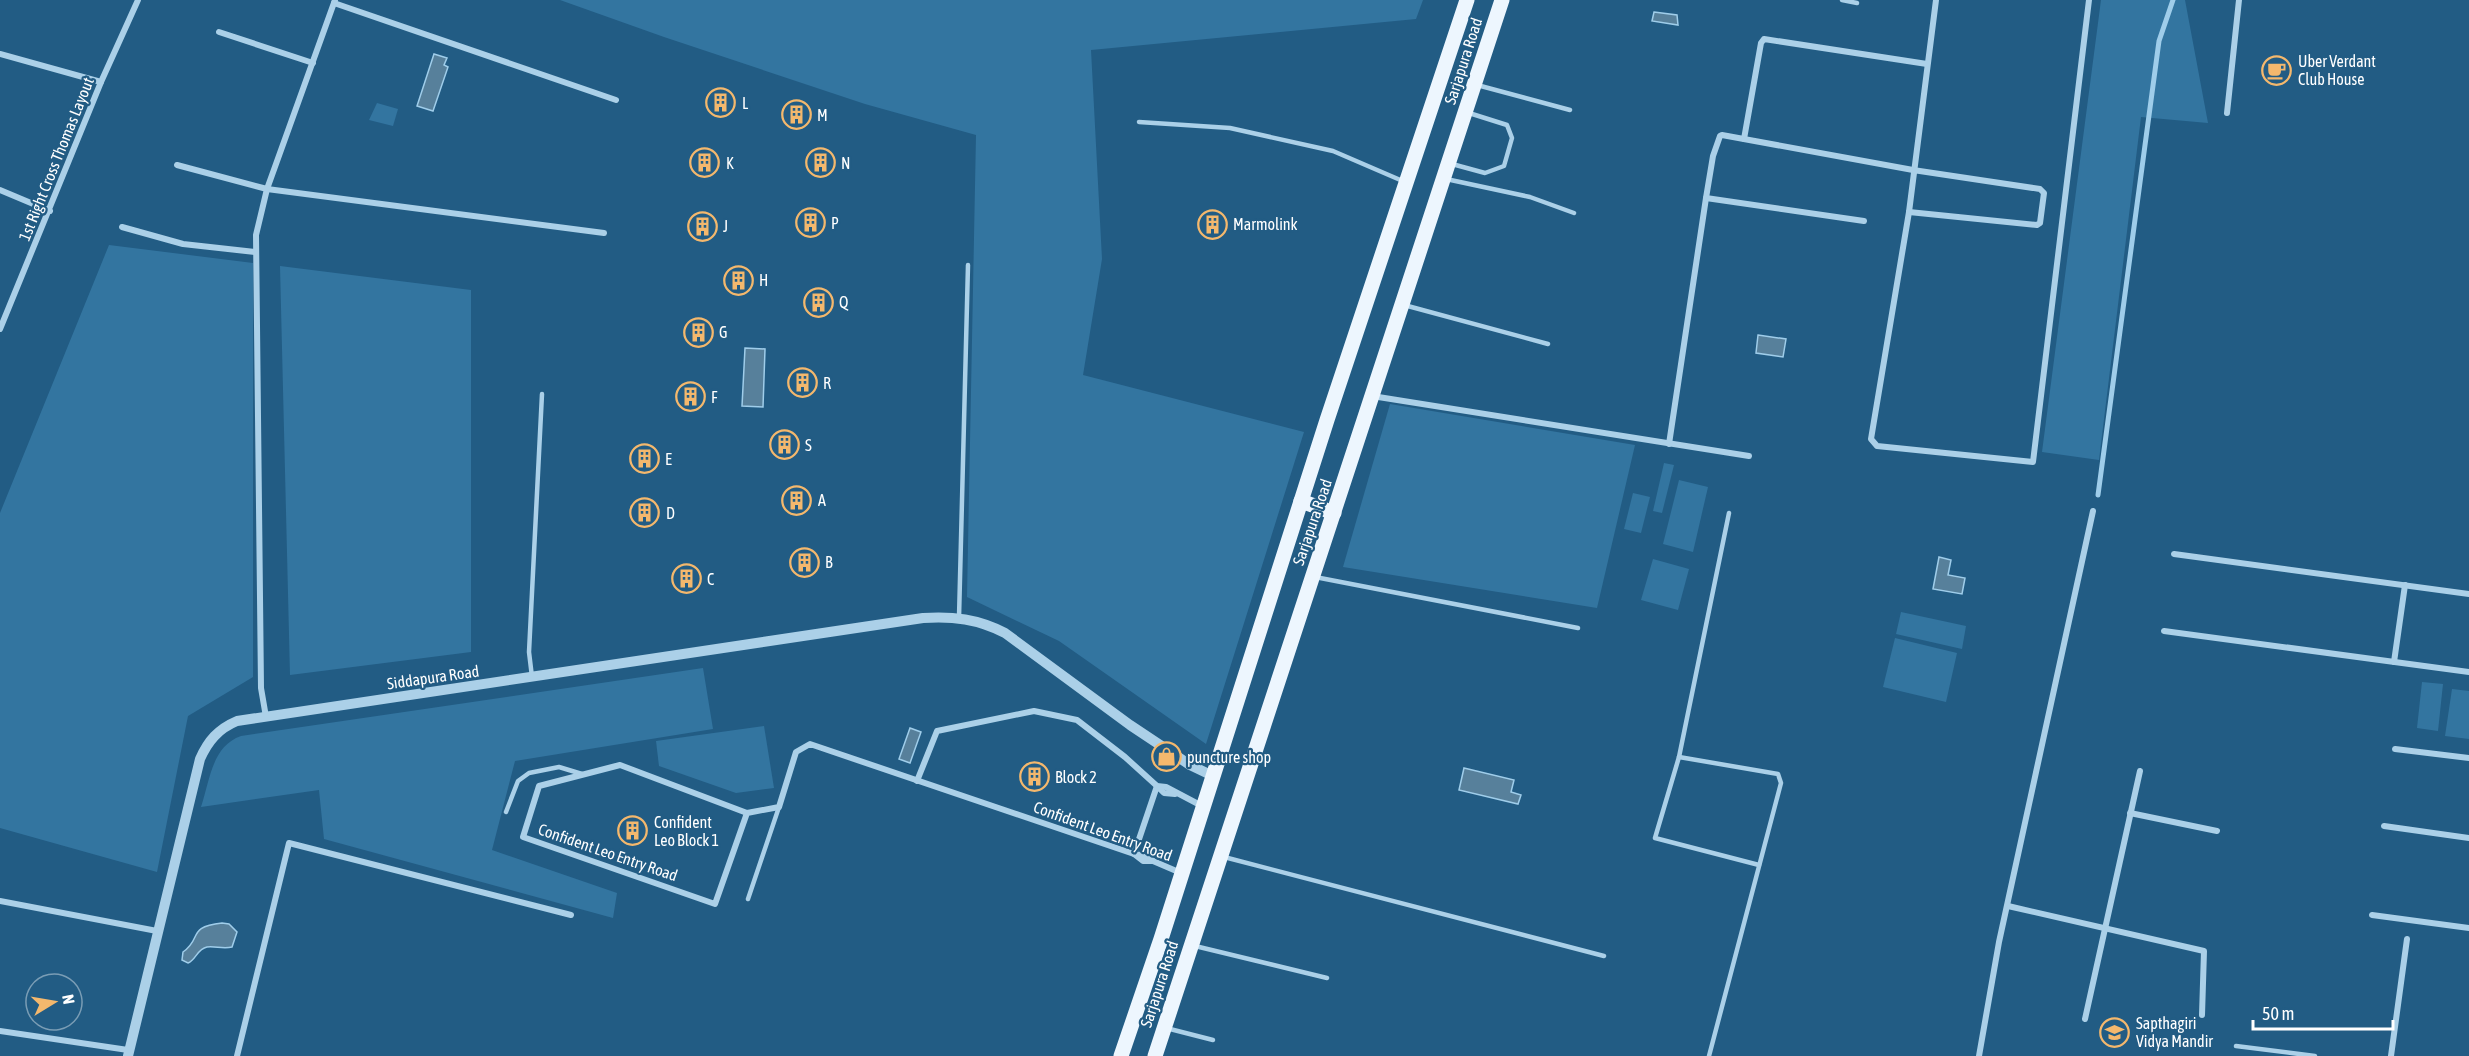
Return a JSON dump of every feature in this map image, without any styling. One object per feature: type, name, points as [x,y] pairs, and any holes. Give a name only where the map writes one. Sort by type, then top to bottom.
[{"type":"main road","name":"Sarjapura Road","points":[[1121,1056],[1467,0]]},
{"type":"main road","name":"Sarjapura Road","points":[[1155,1056],[1502,0]]},
{"type":"main road","points":[[1301,501],[1334,513]]},
{"type":"street","name":"1st Right Cross Thomas Layout","points":[[0,329],[101,82],[138,0]]},
{"type":"street","points":[[1936,0],[1909,212],[1871,439],[1877,446],[2033,462],[2089,0]]},
{"type":"street","points":[[2228,113],[2239,0]]},
{"type":"street","points":[[266,717],[261,688],[256,235],[267,189],[334,2],[616,100]]},
{"type":"street","points":[[219,32],[313,63]]},
{"type":"street","points":[[1744,140],[1761,43],[1764,39],[1927,64]]},
{"type":"street","points":[[0,54],[101,82]]},
{"type":"street","points":[[1669,444],[1706,198],[1713,156],[1720,136],[1913,170],[2040,189],[2044,193],[2040,223],[2037,225],[1909,212]]},
{"type":"street","points":[[177,165],[267,189],[604,232]]},
{"type":"street","points":[[0,190],[50,211]]},
{"type":"street","points":[[1706,198],[1864,222]]},
{"type":"street","points":[[122,227],[183,244],[255,252]]},
{"type":"street","points":[[1372,396],[1749,456]]},
{"type":"street","points":[[1978,1056],[2093,512]]},
{"type":"street","points":[[2174,554],[2469,594]]},
{"type":"street","points":[[2394,662],[2405,585]]},
{"type":"street","name":"Siddapura Road","points":[[128,1053],[205,748],[212,738],[237,721],[923,618],[959,618],[990,625],[1031,652],[1130,725],[1190,765],[1213,776]]},
{"type":"street","points":[[2164,631],[2469,672]]},
{"type":"street","points":[[917,781],[937,730],[1034,711],[1077,720],[1125,757],[1157,786],[1166,787],[1202,806]]},
{"type":"street","name":"Confident Leo Entry Road","points":[[779,807],[796,752],[810,744],[1134,854],[1143,861],[1153,861],[1180,873]]},
{"type":"street","points":[[2395,750],[2469,758]]},
{"type":"street","name":"Confident Leo Entry Road","points":[[620,765],[747,813],[715,904],[523,837],[540,786],[620,765]]},
{"type":"street","points":[[2085,1019],[2140,771]]},
{"type":"street","points":[[1134,854],[1157,786]]},
{"type":"street","points":[[747,813],[779,807]]},
{"type":"street","points":[[2130,813],[2217,831]]},
{"type":"street","points":[[2384,826],[2469,838]]},
{"type":"street","points":[[237,1056],[289,843],[571,915]]},
{"type":"street","points":[[0,901],[157,931]]},
{"type":"street","points":[[2008,906],[2204,951],[2202,1016]]},
{"type":"street","points":[[2372,915],[2469,928]]},
{"type":"street","points":[[2391,1056],[2407,939]]},
{"type":"street","points":[[0,1031],[128,1053]]},
{"type":"lane","points":[[1842,0],[1857,3]]},
{"type":"lane","points":[[1475,85],[1570,110]]},
{"type":"lane","points":[[1449,163],[1485,173],[1504,166],[1512,138],[1507,125],[1466,112]]},
{"type":"lane","points":[[1139,122],[1230,128],[1333,151],[1407,183]]},
{"type":"lane","points":[[1444,178],[1530,197],[1574,213]]},
{"type":"lane","points":[[959,618],[968,265]]},
{"type":"lane","points":[[1401,304],[1548,344]]},
{"type":"lane","points":[[532,677],[529,652],[542,394]]},
{"type":"lane","points":[[1729,513],[1678,757],[1655,838],[1759,865]]},
{"type":"lane","points":[[1312,576],[1578,628]]},
{"type":"lane","points":[[1678,757],[1778,774],[1781,783],[1709,1056]]},
{"type":"lane","points":[[506,812],[518,781],[529,773],[559,767],[584,774]]},
{"type":"lane","points":[[748,899],[779,807]]},
{"type":"lane","points":[[1221,857],[1604,956]]},
{"type":"lane","points":[[1191,945],[1327,978]]},
{"type":"lane","points":[[1165,1028],[1213,1040]]},
{"type":"lane","points":[[2236,1046],[2315,1056]]},
{"type":"shaded area","points":[[560,0],[1423,0],[1416,19],[1091,50],[1102,259],[1083,375],[1304,432],[1206,744],[1059,641],[967,597],[976,135],[865,104]]},
{"type":"shaded area","points":[[2101,0],[2185,0],[2208,123],[2141,117],[2099,460],[2042,452]]},
{"type":"shaded area","points":[[1654,12],[1677,15],[1678,25],[1652,21]]},
{"type":"shaded area","points":[[434,54],[447,58],[444,65],[448,67],[433,111],[417,106]]},
{"type":"shaded area","points":[[377,103],[398,109],[393,126],[369,120]]},
{"type":"shaded area","points":[[109,245],[253,263],[253,677],[188,716],[157,872],[0,828],[0,513]]},
{"type":"shaded area","points":[[280,266],[471,290],[471,652],[290,675]]},
{"type":"shaded area","points":[[1758,335],[1786,339],[1783,357],[1756,353]]},
{"type":"shaded area","points":[[745,348],[765,349],[763,407],[742,406]]},
{"type":"shaded area","points":[[1390,404],[1635,445],[1597,608],[1343,567]]},
{"type":"shaded area","points":[[1664,463],[1674,465],[1662,513],[1653,511]]},
{"type":"shaded area","points":[[1679,480],[1708,487],[1693,552],[1663,544]]},
{"type":"shaded area","points":[[1633,493],[1650,497],[1641,533],[1624,529]]},
{"type":"shaded area","points":[[1939,557],[1951,560],[1948,575],[1965,578],[1962,594],[1933,589]]},
{"type":"shaded area","points":[[1653,559],[1689,569],[1678,610],[1641,600]]},
{"type":"shaded area","points":[[1901,612],[1966,626],[1962,649],[1896,634]]},
{"type":"shaded area","points":[[1895,638],[1957,653],[1946,702],[1883,687]]},
{"type":"shaded area","points":[[703,668],[713,729],[515,761],[492,850],[617,893],[613,918],[324,839],[319,790],[201,807],[218,756],[231,741],[241,736]]},
{"type":"shaded area","points":[[2422,682],[2443,684],[2438,731],[2417,728]]},
{"type":"shaded area","points":[[2452,689],[2469,691],[2469,739],[2445,736]]},
{"type":"shaded area","points":[[764,726],[774,788],[736,793],[659,766],[656,741]]},
{"type":"shaded area","points":[[910,728],[921,732],[910,763],[899,759]]},
{"type":"shaded area","points":[[1464,768],[1514,780],[1511,792],[1521,795],[1518,804],[1459,790]]},
{"type":"shaded area","points":[[222,923],[229,924],[237,932],[232,947],[207,947],[188,963],[182,960],[183,952],[189,947],[199,930]]},
{"type":"waterway","points":[[2098,495],[2159,41],[2173,0]]},
{"type":"place","name":"Uber Verdant Club House","points":[[2277,70]]},
{"type":"place","name":"L","points":[[721,103]]},
{"type":"place","name":"M","points":[[796,115]]},
{"type":"place","name":"K","points":[[705,163]]},
{"type":"place","name":"N","points":[[820,163]]},
{"type":"place","name":"P","points":[[810,223]]},
{"type":"place","name":"Marmolink","points":[[1212,224]]},
{"type":"place","name":"J","points":[[702,226]]},
{"type":"place","name":"H","points":[[738,280]]},
{"type":"place","name":"Q","points":[[818,302]]},
{"type":"place","name":"G","points":[[698,332]]},
{"type":"place","name":"R","points":[[802,383]]},
{"type":"place","name":"F","points":[[690,397]]},
{"type":"place","name":"S","points":[[784,445]]},
{"type":"place","name":"E","points":[[644,459]]},
{"type":"place","name":"A","points":[[797,500]]},
{"type":"place","name":"D","points":[[645,513]]},
{"type":"place","name":"B","points":[[804,562]]},
{"type":"place","name":"C","points":[[686,579]]},
{"type":"place","name":"puncture shop","points":[[1166,757]]},
{"type":"place","name":"Block 2","points":[[1034,777]]},
{"type":"place","name":"Confident Leo Block 1","points":[[633,831]]},
{"type":"place","name":"Sapthagiri Vidya Mandir","points":[[2115,1032]]}]
